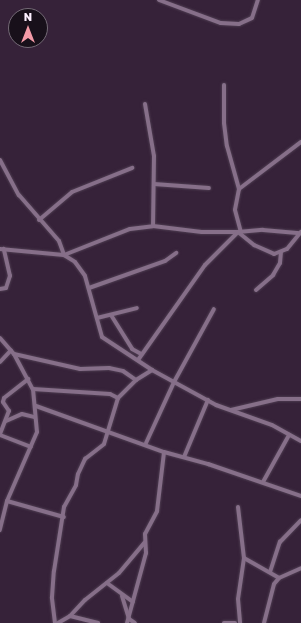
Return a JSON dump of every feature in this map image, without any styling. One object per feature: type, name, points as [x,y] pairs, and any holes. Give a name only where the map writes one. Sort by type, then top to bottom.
[{"type":"street","points":[[158,0],[221,23],[239,24],[252,18],[258,0]]},
{"type":"street","points":[[224,85],[227,146],[239,189],[235,210],[239,232],[263,251],[274,254],[281,252],[301,232]]},
{"type":"street","points":[[145,104],[154,156],[153,226]]},
{"type":"street","points":[[239,189],[301,142]]},
{"type":"street","points":[[0,160],[19,195],[39,220],[59,241],[64,255],[80,268],[90,288],[102,337],[152,370],[208,400],[229,410],[272,425],[301,440]]},
{"type":"street","points":[[39,220],[72,192],[132,168]]},
{"type":"street","points":[[154,184],[209,188]]},
{"type":"street","points":[[0,289],[6,288],[10,276],[2,249],[64,255],[130,229],[153,226],[202,232],[239,232],[263,230],[301,232]]},
{"type":"street","points":[[138,360],[188,293],[206,265],[239,232]]},
{"type":"street","points":[[256,290],[273,275],[280,263],[281,252]]},
{"type":"street","points":[[90,288],[164,261],[176,253]]},
{"type":"street","points":[[97,318],[137,308]]},
{"type":"street","points":[[146,443],[174,382],[214,309]]},
{"type":"street","points":[[111,315],[132,349],[141,354]]},
{"type":"street","points":[[0,338],[14,354],[28,379],[33,389],[36,406],[34,417],[36,432],[31,447],[7,501],[0,529]]},
{"type":"street","points":[[0,362],[11,350]]},
{"type":"street","points":[[14,354],[74,368],[109,368],[123,371],[136,380]]},
{"type":"street","points":[[55,623],[52,597],[54,571],[64,517],[64,507],[76,485],[83,464],[88,456],[104,444],[107,429],[118,398],[136,380],[152,370]]},
{"type":"street","points":[[28,379],[6,395],[1,402],[8,411],[6,421],[0,434],[31,447]]},
{"type":"street","points":[[33,389],[110,394],[118,398]]},
{"type":"street","points":[[229,410],[278,399],[301,399]]},
{"type":"street","points":[[184,456],[208,400]]},
{"type":"street","points":[[36,406],[146,443],[164,452],[184,456],[301,496]]},
{"type":"street","points":[[6,421],[22,414],[34,417]]},
{"type":"street","points":[[262,482],[289,435]]},
{"type":"street","points":[[128,621],[146,553],[146,534],[157,511],[164,452]]},
{"type":"street","points":[[7,501],[64,517]]},
{"type":"street","points":[[238,507],[244,558],[238,598],[240,623]]},
{"type":"street","points":[[270,572],[280,542],[301,520]]},
{"type":"street","points":[[58,623],[70,616],[86,600],[108,583],[145,542]]},
{"type":"street","points":[[244,558],[279,578]]},
{"type":"street","points":[[264,623],[271,588],[279,578],[301,568]]},
{"type":"street","points":[[108,583],[122,596],[133,602]]},
{"type":"street","points":[[122,596],[128,621]]},
{"type":"street","points":[[70,616],[81,622],[98,623]]},
{"type":"street","points":[[128,621],[135,623]]},
{"type":"street","points":[[224,623],[235,623]]}]
